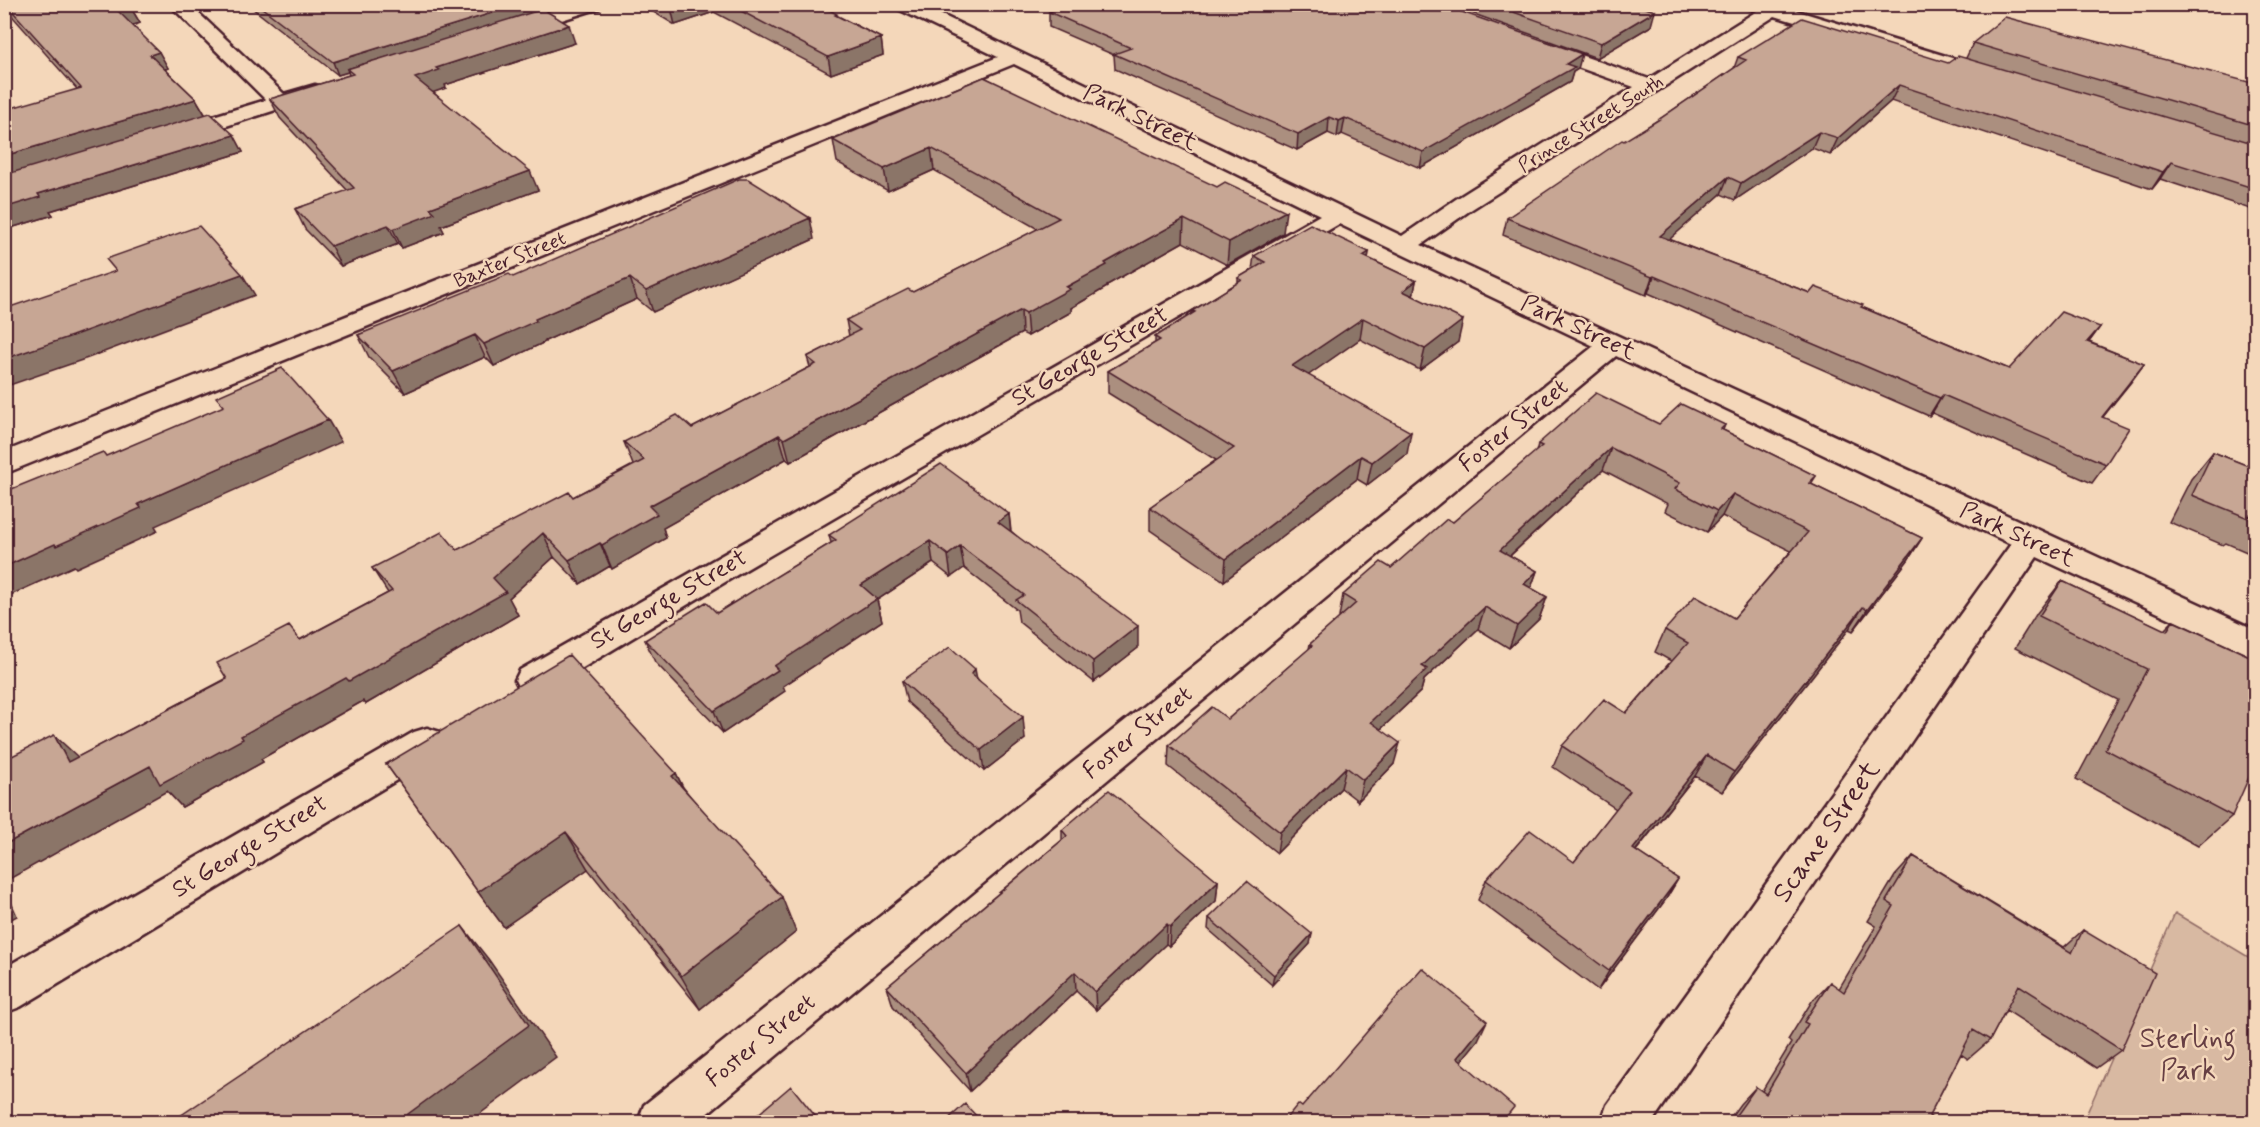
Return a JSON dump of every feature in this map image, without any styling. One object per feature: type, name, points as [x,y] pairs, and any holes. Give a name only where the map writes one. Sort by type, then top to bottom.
[{"type":"street","points":[[178,4],[280,102]]},
{"type":"street","points":[[491,36],[593,4]]},
{"type":"street","name":"Park Street","points":[[903,4],[1337,215],[2031,542],[2256,645]]},
{"type":"street","points":[[1769,6],[2015,83]]},
{"type":"street","name":"Prince Street South","points":[[1403,246],[1769,6]]},
{"type":"street","points":[[1519,40],[1650,86]]},
{"type":"street","name":"Baxter Street","points":[[4,464],[1016,57]]},
{"type":"street","points":[[151,142],[333,86]]},
{"type":"street","name":"St George Street","points":[[507,695],[743,556],[1337,215]]},
{"type":"street","name":"Foster Street","points":[[661,1122],[1614,344]]},
{"type":"street","name":"Scane Street","points":[[1624,1122],[2031,542]]},
{"type":"street","name":"St George Street","points":[[4,992],[456,726]]},
{"type":"green space","name":"Sterling Park","points":[[2175,913],[2255,961],[2255,1122],[2083,1122]]},
{"type":"building","points":[[6,4],[128,4],[131,8],[118,11],[159,52],[150,55],[196,99],[4,156],[4,110],[81,88]]},
{"type":"building","points":[[257,4],[521,4],[333,62]]},
{"type":"building","points":[[664,4],[682,4],[671,8]]},
{"type":"building","points":[[728,4],[818,4],[881,38],[828,57]]},
{"type":"building","points":[[1067,4],[1439,4],[1582,54],[1566,64],[1575,67],[1423,152],[1345,118],[1339,121],[1329,117],[1298,134],[1114,54],[1131,48],[1049,12]]},
{"type":"building","points":[[1491,4],[1633,4],[1655,11],[1601,43]]},
{"type":"building","points":[[543,9],[569,25],[436,68],[439,70],[415,78],[530,171],[430,208],[435,213],[393,229],[388,225],[331,246],[295,209],[354,188],[270,99],[353,74],[347,69]]},
{"type":"building","points":[[2005,17],[2256,84],[2256,126],[1973,43]]},
{"type":"building","points":[[1802,18],[1948,63],[1958,56],[2256,144],[2256,189],[2171,162],[2163,172],[1899,85],[1838,138],[1819,132],[1741,183],[1728,177],[1660,236],[1810,293],[1815,287],[1863,305],[1861,307],[2009,369],[2061,312],[2100,327],[2087,342],[2144,364],[2102,417],[2129,428],[2106,464],[1943,395],[1940,398],[1654,276],[1507,218],[1746,60],[1738,57]]},
{"type":"building","points":[[984,77],[1217,187],[1225,182],[1286,211],[1229,242],[1184,219],[1105,263],[1107,265],[1066,287],[1070,289],[1026,313],[1021,310],[784,439],[779,435],[649,506],[657,514],[602,545],[600,543],[569,560],[543,533],[493,578],[506,592],[349,681],[346,678],[241,736],[243,739],[160,784],[150,766],[4,845],[4,760],[54,735],[68,762],[227,679],[217,663],[289,626],[300,640],[392,591],[372,568],[442,532],[457,550],[569,492],[573,497],[644,460],[624,442],[677,415],[692,428],[816,364],[807,357],[860,330],[846,320],[908,289],[913,292],[1059,218],[931,148],[884,169],[833,140]]},
{"type":"building","points":[[210,113],[234,135],[38,194],[40,197],[4,208],[4,175]]},
{"type":"building","points":[[739,179],[748,179],[810,218],[646,291],[630,278],[484,344],[475,335],[393,371],[358,335],[509,274],[513,277]]},
{"type":"building","points":[[1310,224],[1369,252],[1363,256],[1416,281],[1403,291],[1463,320],[1425,349],[1363,318],[1292,366],[1411,432],[1372,462],[1361,456],[1226,559],[1150,507],[1234,448],[1108,371],[1160,340],[1155,337],[1242,280],[1238,278],[1265,262],[1254,256]]},
{"type":"building","points":[[199,226],[242,274],[4,359],[4,309],[116,271],[106,259]]},
{"type":"building","points":[[282,368],[328,420],[138,504],[141,508],[4,567],[4,492],[103,452],[106,456],[224,406],[216,397]]},
{"type":"building","points":[[1596,393],[1659,424],[1681,404],[1725,425],[1721,429],[1816,476],[1809,483],[1922,538],[1867,610],[1863,607],[1734,772],[1707,755],[1633,849],[1678,879],[1609,971],[1486,880],[1530,830],[1574,862],[1630,791],[1562,746],[1604,699],[1626,713],[1688,643],[1665,630],[1695,596],[1734,618],[1808,532],[1733,494],[1717,511],[1675,489],[1680,483],[1611,448],[1500,550],[1537,571],[1524,584],[1547,597],[1517,626],[1485,607],[1422,666],[1427,669],[1371,722],[1400,743],[1363,780],[1346,767],[1280,832],[1169,745],[1212,707],[1228,719],[1312,646],[1310,644],[1356,603],[1343,595],[1381,562],[1391,568],[1447,519],[1453,522],[1542,446],[1538,444]]},
{"type":"building","points":[[2213,452],[2256,469],[2256,518],[2249,515],[2248,518],[2192,495]]},
{"type":"building","points":[[941,464],[1009,514],[998,522],[1138,626],[1093,661],[1016,600],[1024,595],[960,546],[948,555],[930,541],[861,585],[877,599],[774,666],[778,670],[714,711],[645,640],[706,602],[717,613],[836,540],[829,535]]},
{"type":"building","points":[[2062,581],[2167,631],[2173,621],[2256,659],[2256,761],[2232,816],[2105,749],[2147,669],[2039,616]]},
{"type":"building","points":[[950,647],[975,669],[971,674],[1023,717],[981,750],[902,681]]},
{"type":"building","points":[[569,655],[676,773],[672,776],[782,897],[681,976],[566,832],[478,892],[386,764]]},
{"type":"building","points":[[1109,790],[1218,881],[1170,927],[1167,924],[1095,992],[1075,972],[966,1073],[887,987],[1067,836],[1062,830]]},
{"type":"building","points":[[1913,856],[2072,953],[2083,930],[2155,973],[2121,1050],[2019,985],[1990,1040],[1973,1030],[1929,1116],[1938,1122],[1731,1122],[1756,1087],[1766,1094],[1808,1024],[1804,1022],[1830,982],[1844,992],[1894,906],[1886,901]]},
{"type":"building","points":[[1247,881],[1312,934],[1274,975],[1209,918]]},
{"type":"building","points":[[462,926],[529,1025],[397,1122],[171,1122]]},
{"type":"building","points":[[1422,968],[1487,1021],[1457,1058],[1514,1107],[1502,1122],[1283,1122],[1298,1104],[1302,1107]]},
{"type":"building","points":[[791,1086],[820,1122],[749,1122]]},
{"type":"building","points":[[965,1104],[982,1122],[945,1122]]}]
